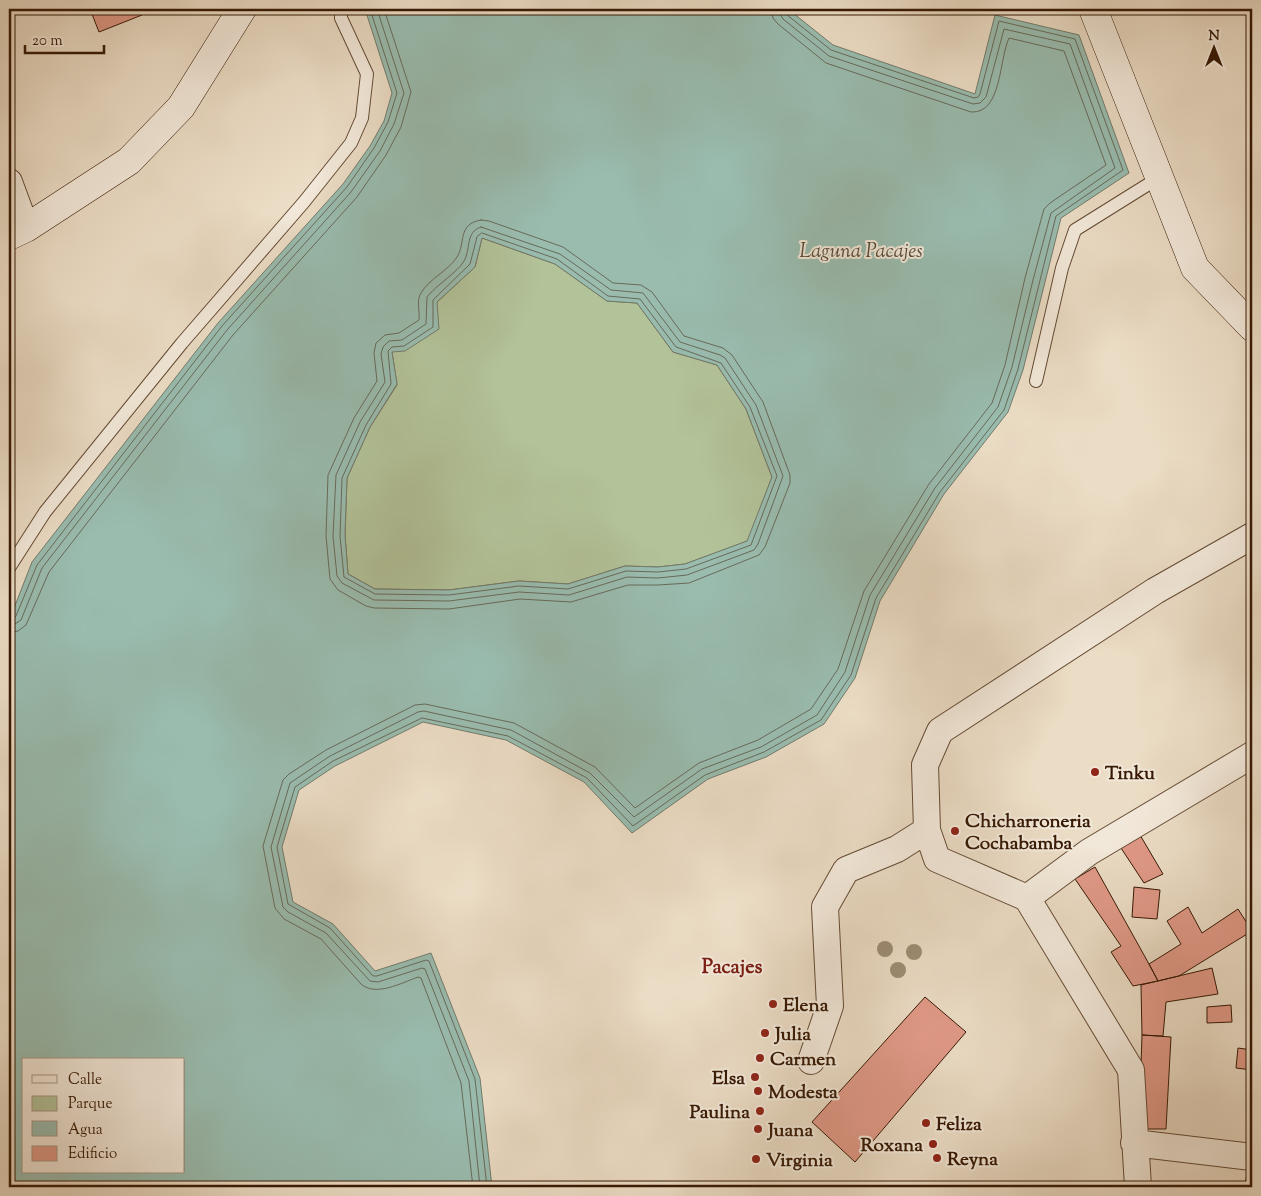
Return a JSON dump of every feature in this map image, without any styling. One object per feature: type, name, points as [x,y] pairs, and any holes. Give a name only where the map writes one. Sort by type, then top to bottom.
[{"type":"main road","points":[[17,232],[129,161],[181,107],[242,9]]},
{"type":"main road","points":[[1093,9],[1195,268],[1252,327]]},
{"type":"street","points":[[9,182],[17,232]]},
{"type":"street","points":[[1138,1187],[1131,1070],[1027,898],[937,859],[927,830],[925,765],[940,731],[1155,590],[1252,536]]},
{"type":"street","points":[[1027,898],[1089,852],[1252,755]]},
{"type":"street","points":[[811,1060],[830,1006],[826,908],[846,870],[897,849],[927,830]]},
{"type":"street","points":[[1134,1143],[1252,1157]]},
{"type":"lane","points":[[9,568],[45,512],[182,343],[304,202],[351,143],[362,118],[367,74],[341,18],[341,9]]},
{"type":"lane","points":[[1036,381],[1062,268],[1074,230],[1160,177]]},
{"type":"green space","points":[[482,238],[555,264],[607,301],[637,303],[673,352],[717,365],[746,409],[772,477],[748,541],[685,564],[658,567],[625,566],[568,584],[519,581],[449,590],[375,589],[348,574],[345,535],[347,478],[370,427],[397,385],[392,352],[437,302],[475,267]]},
{"type":"water","name":"Laguna Pacajes","points":[[365,9],[788,9],[833,45],[975,94],[995,15],[1079,35],[1129,173],[1061,218],[1023,370],[1008,412],[944,494],[880,601],[855,678],[824,724],[766,757],[708,779],[632,833],[584,782],[506,740],[423,722],[335,766],[299,790],[282,847],[293,902],[333,924],[375,971],[431,953],[480,1078],[492,1187],[9,1187],[9,621],[32,562],[218,323],[343,184],[370,146],[384,121],[392,93]],"holes":[[[482,238],[555,264],[607,301],[637,303],[673,352],[717,365],[746,409],[772,477],[747,541],[685,564],[658,567],[625,566],[568,584],[519,581],[449,590],[375,589],[348,574],[345,535],[347,478],[370,427],[397,384],[392,352],[405,351],[439,329],[437,302],[475,267]]]},
{"type":"building","points":[[90,9],[139,9],[142,15],[99,32]]},
{"type":"building","points":[[1140,835],[1163,874],[1144,883],[1121,848]]},
{"type":"building","points":[[1095,867],[1158,981],[1133,986],[1111,952],[1121,946],[1075,879]]},
{"type":"building","points":[[1134,887],[1160,890],[1157,919],[1132,917]]},
{"type":"building","points":[[1188,907],[1202,933],[1238,909],[1252,931],[1179,976],[1158,981],[1149,964],[1181,944],[1167,921]]},
{"type":"building","points":[[1212,968],[1218,994],[1166,1002],[1163,1036],[1142,1035],[1141,985]]},
{"type":"building","points":[[925,997],[966,1032],[855,1162],[812,1122]]},
{"type":"building","points":[[1231,1005],[1232,1022],[1207,1023],[1207,1007]]},
{"type":"building","points":[[1142,1035],[1171,1037],[1166,1129],[1139,1129]]},
{"type":"building","points":[[1238,1048],[1252,1050],[1252,1070],[1236,1068]]},
{"type":"building","points":[[1249,1164],[1252,1164],[1252,1185],[1245,1185]]},
{"type":"place","name":"Tinku","points":[[1095,772]]},
{"type":"place","name":"Chicharroneria Cochabamba","points":[[955,831]]},
{"type":"place","name":"Elena","points":[[773,1004]]},
{"type":"place","name":"Julia","points":[[765,1033]]},
{"type":"place","name":"Carmen","points":[[760,1058]]},
{"type":"place","name":"Elsa","points":[[755,1077]]},
{"type":"place","name":"Modesta","points":[[758,1091]]},
{"type":"place","name":"Paulina","points":[[760,1111]]},
{"type":"place","name":"Feliza","points":[[926,1123]]},
{"type":"place","name":"Juana","points":[[758,1129]]},
{"type":"place","name":"Roxana","points":[[933,1144]]},
{"type":"place","name":"Reyna","points":[[937,1158]]},
{"type":"place","name":"Virginia","points":[[756,1159]]},
{"type":"district","name":"Pacajes","points":[[732,966]]}]
